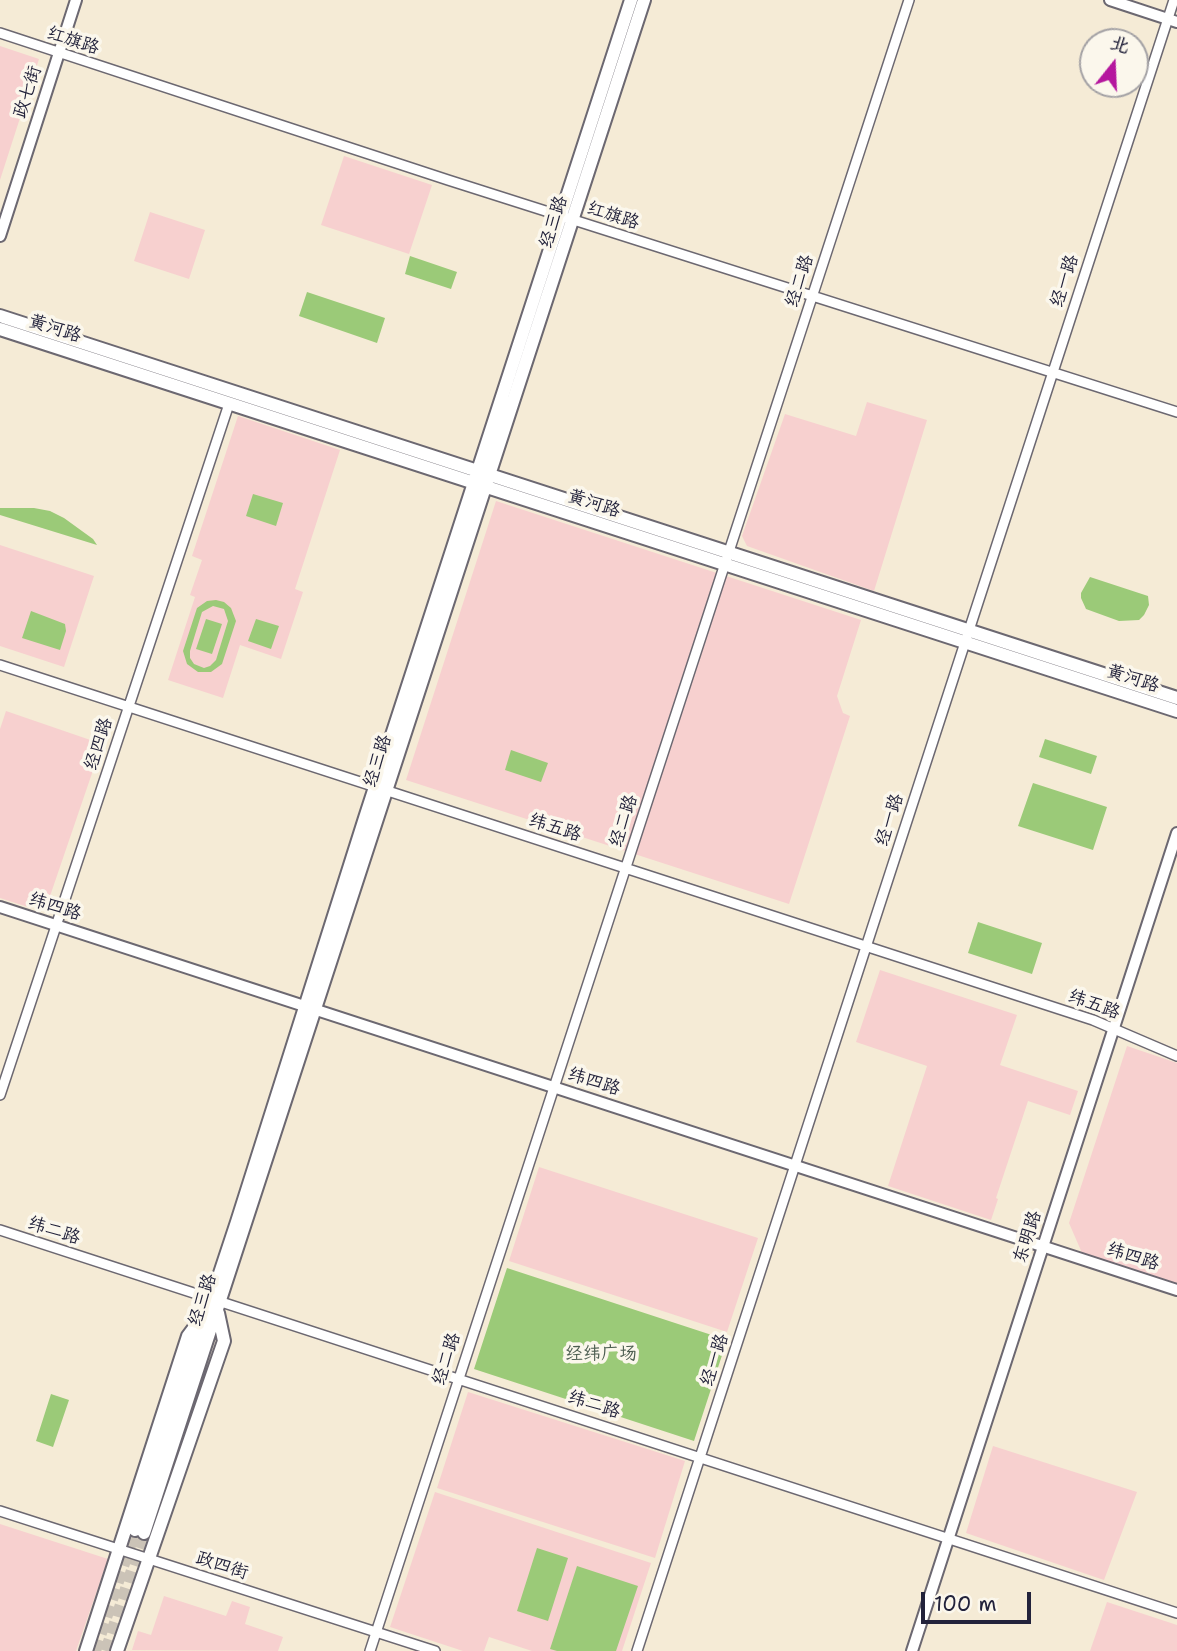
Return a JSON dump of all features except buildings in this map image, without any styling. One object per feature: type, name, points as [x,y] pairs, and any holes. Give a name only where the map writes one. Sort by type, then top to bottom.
[{"type":"main road","name":"经三路","points":[[567,218],[631,0]]},
{"type":"main road","name":"经三路","points":[[139,1532],[567,218],[644,0]]},
{"type":"main road","name":"黄河路","points":[[0,316],[482,479],[966,636],[1177,711]]},
{"type":"main road","name":"黄河路","points":[[0,330],[229,404],[482,479]]},
{"type":"main road","name":"黄河路","points":[[966,636],[1177,698]]},
{"type":"main road","points":[[86,1651],[188,1336],[215,1305]]},
{"type":"main road","points":[[117,1651],[224,1341],[215,1305]]},
{"type":"street","name":"政七街","points":[[0,236],[76,0]]},
{"type":"street","name":"经二路","points":[[370,1651],[909,0]]},
{"type":"street","points":[[1110,0],[1172,20]]},
{"type":"street","name":"经一路","points":[[637,1651],[1052,372],[1172,20],[1174,0]]},
{"type":"street","name":"红旗路","points":[[0,33],[567,218],[1177,412]]},
{"type":"street","name":"经四路","points":[[0,1095],[229,404]]},
{"type":"street","name":"纬五路","points":[[0,665],[866,946],[1113,1029],[1177,1056]]},
{"type":"street","name":"东明路","points":[[912,1651],[1177,833]]},
{"type":"street","name":"纬四路","points":[[0,907],[1177,1290]]},
{"type":"street","name":"纬二路","points":[[0,1230],[215,1305],[458,1378],[1177,1613]]},
{"type":"street","name":"政四街","points":[[0,1511],[435,1651]]},
{"type":"shaded area","points":[[0,46],[39,59],[0,180]]},
{"type":"shaded area","points":[[344,156],[432,185],[409,254],[321,225]]},
{"type":"shaded area","points":[[150,212],[205,230],[189,279],[134,261]]},
{"type":"shaded area","points":[[867,402],[927,420],[874,591],[747,546],[742,536],[785,414],[856,436]]},
{"type":"shaded area","points":[[238,416],[340,450],[295,589],[303,592],[281,659],[240,645],[223,698],[168,680],[195,597],[190,595],[202,560],[192,556]]},
{"type":"shaded area","points":[[496,501],[861,620],[837,696],[843,713],[850,716],[789,904],[406,780]]},
{"type":"shaded area","points":[[0,545],[94,576],[64,667],[0,646]]},
{"type":"shaded area","points":[[6,711],[102,744],[49,899],[31,908],[0,898],[0,729]]},
{"type":"shaded area","points":[[880,970],[1017,1015],[1000,1065],[1078,1091],[1070,1115],[1028,1101],[991,1220],[888,1186],[927,1066],[856,1042]]},
{"type":"shaded area","points":[[1127,1046],[1177,1063],[1177,1284],[1082,1253],[1069,1223]]},
{"type":"shaded area","points":[[539,1167],[758,1238],[727,1332],[509,1261]]},
{"type":"shaded area","points":[[468,1392],[685,1461],[655,1558],[437,1488]]},
{"type":"shaded area","points":[[993,1446],[1137,1492],[1104,1580],[966,1533]]},
{"type":"shaded area","points":[[435,1492],[651,1563],[622,1651],[532,1651],[489,1637],[484,1651],[463,1651],[390,1627]]},
{"type":"shaded area","points":[[0,1524],[108,1559],[76,1651],[0,1651]]},
{"type":"shaded area","points":[[164,1596],[226,1616],[232,1601],[250,1607],[245,1624],[283,1637],[278,1651],[132,1650],[138,1631],[151,1635]]},
{"type":"shaded area","points":[[1107,1602],[1177,1625],[1177,1651],[1090,1651]]},
{"type":"green space","points":[[410,256],[457,272],[451,289],[405,274]]},
{"type":"green space","points":[[307,292],[385,318],[377,343],[299,316]]},
{"type":"green space","points":[[253,494],[283,503],[276,526],[246,516]]},
{"type":"green space","points":[[0,508],[50,511],[64,518],[93,539],[97,545],[0,515]]},
{"type":"green space","points":[[1090,577],[1148,596],[1149,605],[1144,615],[1139,620],[1119,621],[1086,609],[1081,593]]},
{"type":"green space","points":[[207,601],[224,602],[231,608],[236,621],[222,664],[211,672],[198,672],[187,664],[183,651],[197,608]],"holes":[[[213,606],[224,609],[228,621],[216,660],[204,668],[194,664],[190,651],[202,612]]]},
{"type":"green space","points":[[31,611],[65,624],[66,631],[60,650],[22,638]]},
{"type":"green space","points":[[206,619],[222,624],[212,654],[196,649]]},
{"type":"green space","points":[[256,619],[279,626],[271,649],[248,641]]},
{"type":"green space","points":[[1045,739],[1097,756],[1091,774],[1039,757]]},
{"type":"green space","points":[[511,750],[548,763],[541,782],[505,770]]},
{"type":"green space","points":[[1033,783],[1107,807],[1093,850],[1018,826]]},
{"type":"green space","points":[[978,922],[1042,943],[1032,974],[968,953]]},
{"type":"green space","name":"经纬广场","points":[[507,1268],[727,1340],[694,1441],[474,1369]]},
{"type":"green space","points":[[51,1394],[69,1400],[53,1447],[36,1441]]},
{"type":"green space","points":[[537,1548],[568,1558],[548,1621],[517,1611]]},
{"type":"green space","points":[[577,1566],[638,1586],[616,1651],[550,1649]]},
{"type":"tunnel","points":[[95,1651],[135,1530]]},
{"type":"tunnel","points":[[106,1651],[144,1533]]}]
